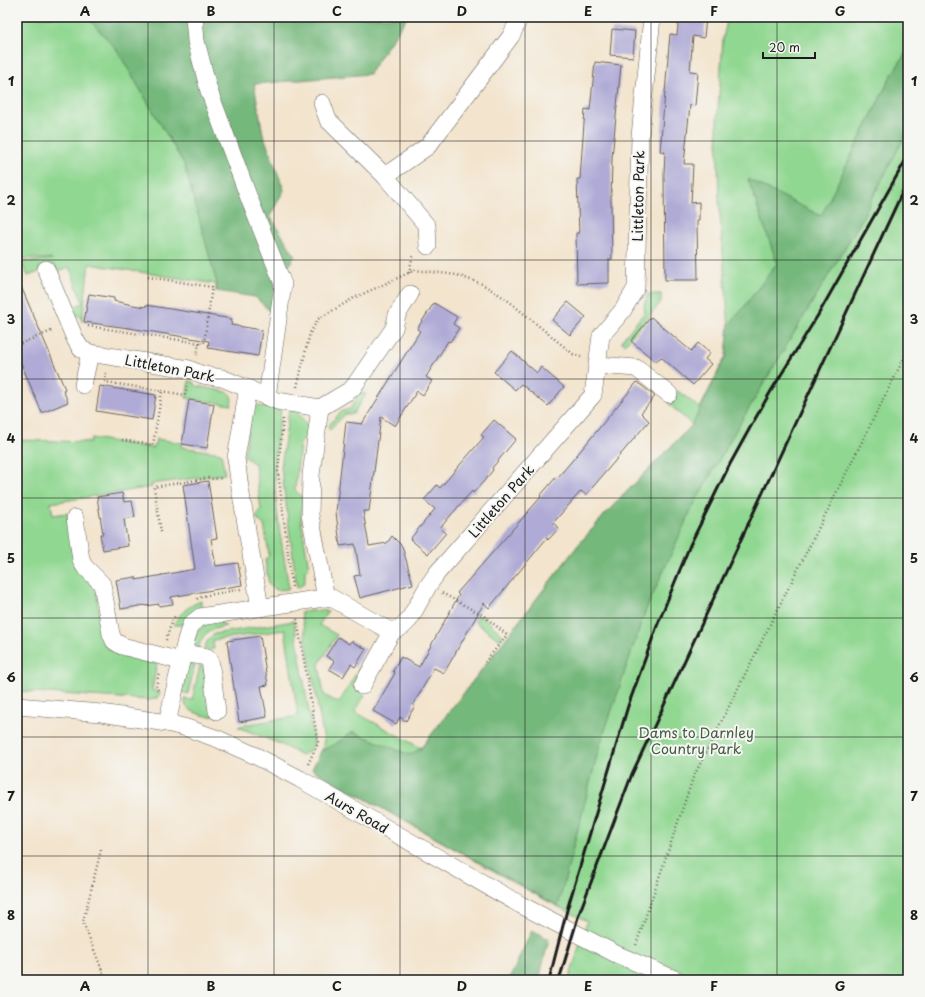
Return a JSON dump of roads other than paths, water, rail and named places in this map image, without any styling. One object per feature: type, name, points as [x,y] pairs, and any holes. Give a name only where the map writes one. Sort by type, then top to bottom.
[{"type":"street","points":[[194,17],[196,41],[209,91],[248,198],[283,284],[267,397]]},
{"type":"street","points":[[384,176],[428,146],[511,36],[520,17]]},
{"type":"street","name":"Littleton Park","points":[[362,686],[393,630],[403,626],[409,620],[428,586],[593,395],[601,336],[623,310],[636,288],[640,136],[652,17]]},
{"type":"street","points":[[322,103],[328,120],[384,176],[427,226],[428,246]]},
{"type":"street","points":[[46,269],[75,339],[81,349],[90,353],[83,385]]},
{"type":"street","points":[[326,598],[310,515],[311,475],[320,408],[352,389],[394,328],[397,315],[410,294]]},
{"type":"street","name":"Littleton Park","points":[[90,353],[189,369],[203,375],[222,378],[277,401],[320,408]]},
{"type":"street","points":[[598,365],[636,368],[669,394]]},
{"type":"street","points":[[248,388],[236,458],[260,608]]},
{"type":"street","points":[[75,518],[81,560],[84,566],[102,584],[111,634],[114,641],[122,646],[182,657],[207,658],[210,660],[217,711]]},
{"type":"street","points":[[166,722],[191,624],[200,618],[330,597],[388,630],[393,630]]},
{"type":"street","name":"Aurs Road","points":[[17,706],[101,713],[166,722],[218,739],[256,756],[324,792],[514,901],[631,960],[677,980]]},
{"type":"railway","points":[[549,980],[567,910],[628,706],[657,626],[690,545],[730,464],[751,426],[818,315],[908,156]]},
{"type":"railway","points":[[559,980],[579,914],[632,774],[908,180]]},
{"type":"park label","name":"Dams to Darnley Country Park","points":[[696,740]]}]
